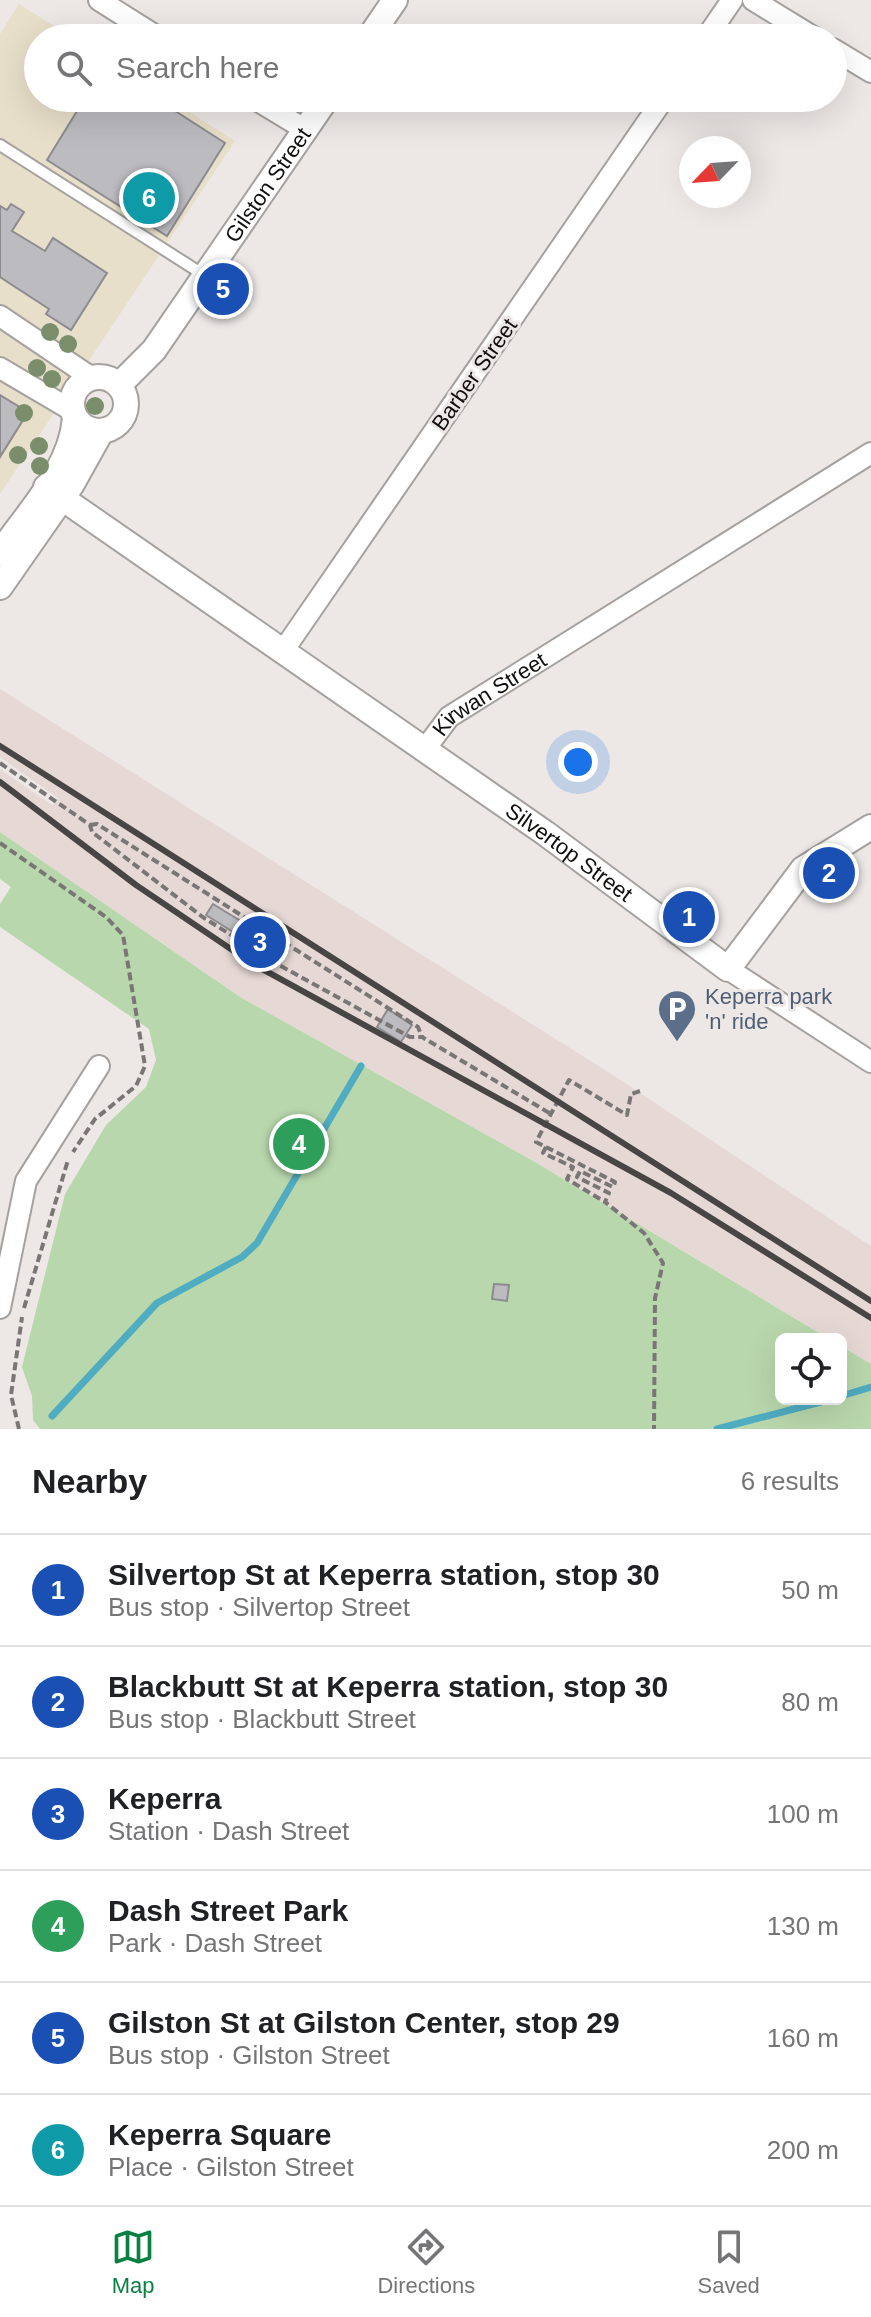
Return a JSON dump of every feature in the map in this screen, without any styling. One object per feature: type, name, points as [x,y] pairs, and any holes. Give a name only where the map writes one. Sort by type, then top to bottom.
[{"type":"street","points":[[99,0],[137,24]]},
{"type":"street","points":[[379,24],[395,0]]},
{"type":"street","points":[[716,24],[732,0]]},
{"type":"street","points":[[753,0],[792,24]]},
{"type":"street","points":[[847,57],[871,72]]},
{"type":"street","points":[[276,112],[306,130]]},
{"type":"street","name":"Gilston Street","points":[[119,385],[154,350],[318,112]]},
{"type":"street","name":"Barber Street","points":[[283,651],[654,112]]},
{"type":"street","points":[[0,316],[92,378]]},
{"type":"street","points":[[0,368],[74,414],[85,428],[101,432],[109,430],[123,418],[126,401],[119,385],[106,378],[92,378],[77,387],[74,414],[67,455],[54,493]]},
{"type":"street","points":[[0,587],[6,548],[101,432]]},
{"type":"street","name":"Kirwan Street","points":[[54,493],[425,749],[449,717],[871,453]]},
{"type":"street","name":"Silvertop Street","points":[[425,749],[728,969],[871,1062]]},
{"type":"street","points":[[728,969],[803,869],[871,827]]},
{"type":"street","points":[[0,1308],[26,1181],[99,1066]]},
{"type":"lane","points":[[0,145],[205,276]]},
{"type":"path","points":[[0,763],[90,825],[92,832],[204,918],[397,1030],[410,1037],[422,1037],[551,1114]]},
{"type":"path","points":[[90,825],[97,824],[418,1027],[422,1037]]},
{"type":"path","points":[[605,1202],[609,1193],[577,1177],[580,1171],[613,1187],[615,1182],[536,1142],[569,1080],[627,1115],[631,1094],[640,1091]]},
{"type":"path","points":[[546,1147],[543,1153],[573,1167],[567,1179],[605,1202],[644,1233],[663,1263],[655,1298],[654,1429]]},
{"type":"shaded area","points":[[19,4],[51,24],[24,24],[24,112],[189,112],[235,141],[0,494],[0,34]]},
{"type":"shaded area","points":[[0,689],[616,1077],[871,1246],[871,1364],[847,1350],[847,1333],[819,1333],[535,1162],[240,997],[0,832],[0,769],[52,805],[58,798],[0,757]]},
{"type":"green space","points":[[0,832],[240,997],[535,1162],[819,1333],[775,1333],[775,1405],[847,1405],[847,1350],[871,1364],[871,1429],[40,1429],[33,1420],[32,1396],[22,1367],[65,1194],[106,1125],[146,1087],[156,1060],[149,1029],[0,927],[0,904],[11,887],[0,879]]},
{"type":"building","points":[[76,112],[177,112],[225,143],[167,236],[47,160]]},
{"type":"building","points":[[11,204],[24,212],[12,231],[45,251],[53,238],[107,273],[71,330],[46,314],[49,309],[0,277],[0,206],[7,210]]},
{"type":"building","points":[[0,395],[28,412],[0,457]]},
{"type":"building","points":[[213,904],[288,950],[281,962],[206,915]]},
{"type":"building","points":[[388,1009],[412,1025],[401,1042],[377,1027]]},
{"type":"building","points":[[494,1284],[509,1285],[507,1301],[492,1299]]},
{"type":"waterway","points":[[52,1416],[157,1303],[242,1257],[257,1243],[361,1066]]},
{"type":"waterway","points":[[847,1394],[871,1387]]},
{"type":"waterway","points":[[717,1429],[809,1405]]},
{"type":"railway","points":[[0,746],[871,1301]]},
{"type":"railway","points":[[0,782],[136,885],[253,964],[671,1193],[871,1318]]},
{"type":"place","name":"Keperra Square","points":[[149,198]]},
{"type":"place","name":"Gilston St at Gilston Center, stop 29","points":[[223,289]]},
{"type":"place","name":"Blackbutt St at Keperra station, stop 30","points":[[829,873]]},
{"type":"place","name":"Silvertop St at Keperra station, stop 30","points":[[689,917]]},
{"type":"place","name":"Keperra","points":[[260,942]]},
{"type":"place","name":"Keperra park 'n' ride","points":[[677,1043]]},
{"type":"place","name":"Dash Street Park","points":[[299,1144]]}]
